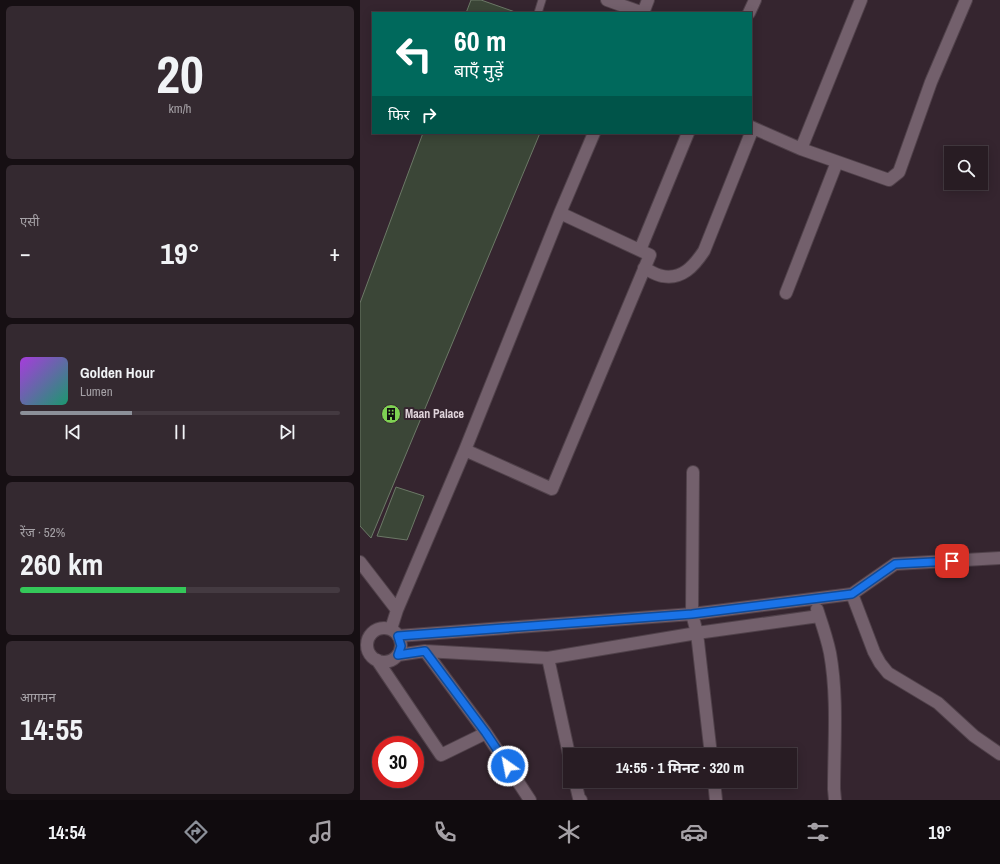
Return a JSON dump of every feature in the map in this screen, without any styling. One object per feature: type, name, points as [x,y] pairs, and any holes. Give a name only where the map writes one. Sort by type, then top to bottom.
[{"type":"street","points":[[607,0],[640,12]]},
{"type":"street","points":[[643,12],[648,0]]},
{"type":"street","points":[[749,12],[755,0]]},
{"type":"street","points":[[801,149],[861,0]]},
{"type":"street","points":[[752,130],[889,180],[899,172],[931,82],[966,0]]},
{"type":"street","points":[[367,650],[388,662],[398,655],[401,646],[395,633],[397,610],[465,450],[560,213],[594,134]]},
{"type":"street","points":[[640,250],[688,134]]},
{"type":"street","points":[[644,268],[662,276],[680,276],[695,263],[704,251],[749,134]]},
{"type":"street","points":[[786,293],[837,162]]},
{"type":"street","points":[[465,450],[552,490],[650,255],[560,213]]},
{"type":"street","points":[[693,472],[692,614],[697,633],[710,748]]},
{"type":"street","points":[[486,733],[441,755],[367,650],[368,640],[374,631],[385,628],[395,633],[692,614],[852,594],[895,564],[1000,558]]},
{"type":"street","points":[[360,562],[397,610]]},
{"type":"street","points":[[852,594],[874,652],[888,673],[938,703],[974,736],[1000,754]]},
{"type":"street","points":[[814,598],[830,654],[834,692],[835,800]]},
{"type":"street","points":[[398,655],[425,651],[548,658],[697,633],[819,616]]},
{"type":"street","points":[[425,651],[486,733],[530,800]]},
{"type":"street","points":[[548,658],[568,748]]},
{"type":"street","points":[[576,788],[577,799]]},
{"type":"street","points":[[715,788],[716,800]]},
{"type":"lane","points":[[538,12],[542,0]]},
{"type":"building","points":[[471,0],[481,0],[515,12],[466,12]]},
{"type":"building","name":"Maan Palace","points":[[423,134],[540,134],[371,538],[360,526],[360,303]]},
{"type":"building","points":[[396,487],[424,496],[407,540],[377,536]]},
{"type":"place","name":"Maan Palace","points":[[391,414]]},
{"type":"route","points":[[508,766],[486,733],[425,651],[398,655],[401,646],[401,641],[398,636],[692,614],[852,594],[895,564],[952,561]]}]
